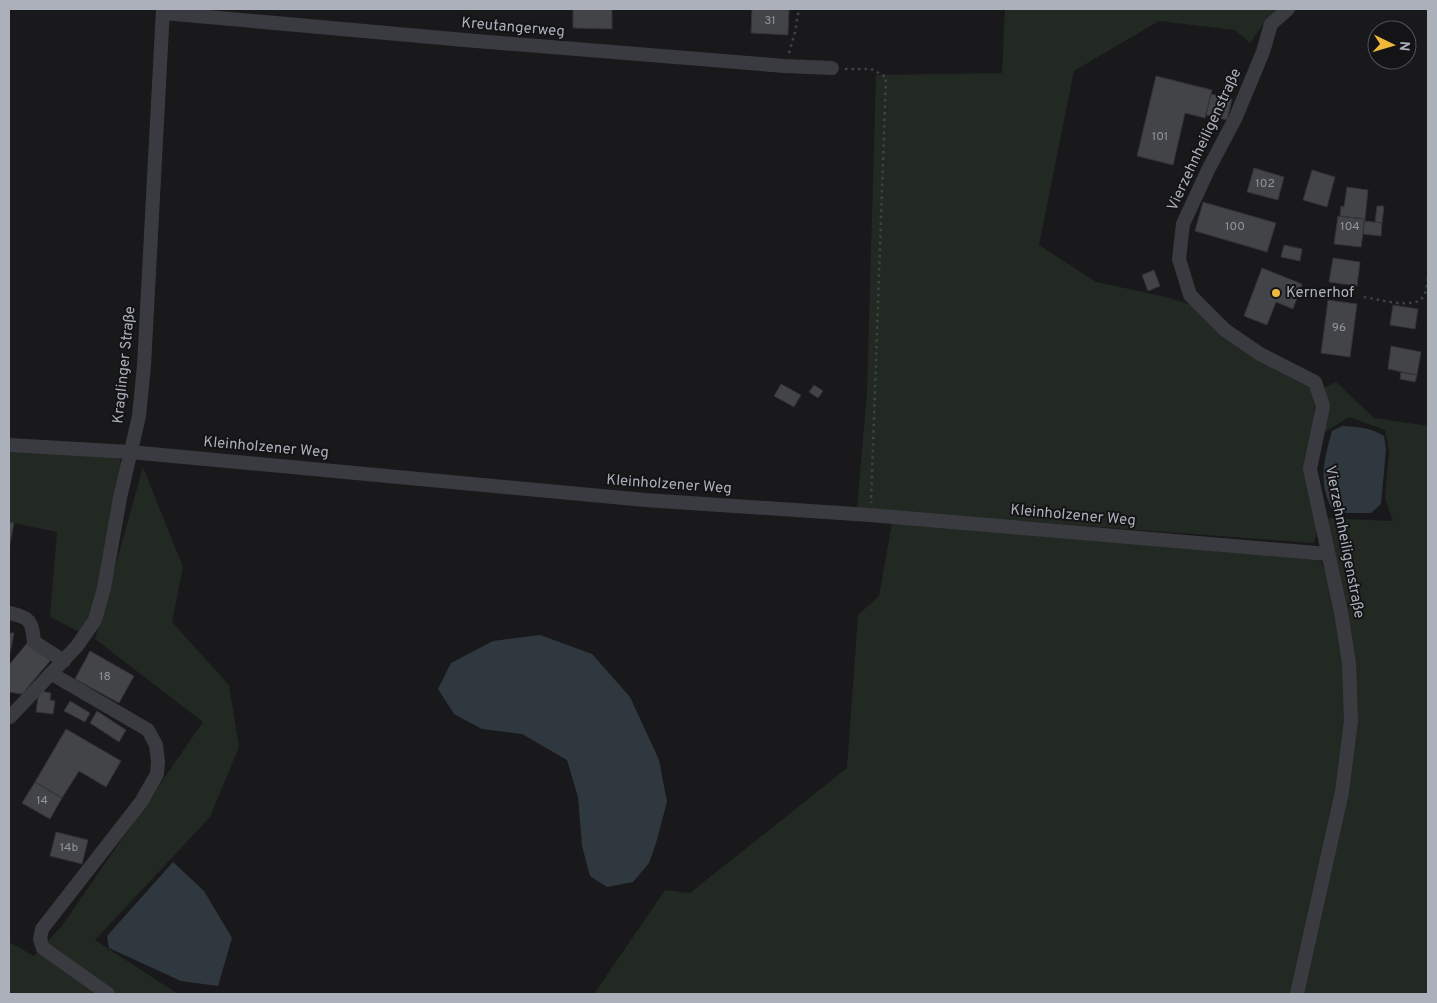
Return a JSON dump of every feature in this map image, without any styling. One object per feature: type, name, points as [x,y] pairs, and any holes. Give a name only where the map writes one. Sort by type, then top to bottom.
[{"type":"street","name":"Vierzehnheiligenstraße","points":[[1288,9],[1271,24],[1264,52],[1235,120],[1208,170],[1183,224],[1179,259],[1190,295],[1225,330],[1260,354],[1315,382],[1323,406],[1310,469],[1341,612],[1349,663],[1351,721],[1342,792],[1297,994]]},
{"type":"street","name":"Kreutangerweg","points":[[163,11],[476,41],[785,66],[832,68]]},
{"type":"street","name":"Kraglinger Straße","points":[[9,717],[77,646],[95,620],[104,588],[120,498],[139,416],[144,366],[163,11]]},
{"type":"street","name":"Kleinholzener Weg","points":[[9,445],[130,452],[645,500],[870,515],[1328,554]]},
{"type":"street","points":[[9,613],[27,618],[32,628],[34,642],[64,661]]},
{"type":"street","points":[[52,674],[148,730],[156,745],[158,762],[156,774],[141,802],[42,929],[40,939],[43,948],[108,994]]},
{"type":"path","points":[[785,66],[795,32],[799,9]]},
{"type":"path","points":[[832,68],[871,69],[886,78],[870,515]]},
{"type":"path","points":[[1364,297],[1408,304],[1416,303],[1423,298],[1428,278]]},
{"type":"shaded area","points":[[1005,9],[1277,9],[1268,17],[1250,43],[1235,30],[1159,21],[1074,71],[1039,245],[1096,282],[1162,296],[1189,304],[1310,383],[1316,394],[1312,428],[1317,531],[1314,543],[857,509],[867,392],[876,75],[1002,73]]},
{"type":"shaded area","points":[[1336,382],[1374,418],[1428,426],[1428,994],[1302,994],[1354,749],[1325,518],[1393,521],[1385,498],[1389,451],[1385,430],[1349,417],[1322,434],[1322,389]]},
{"type":"shaded area","points":[[1342,426],[1369,429],[1384,436],[1386,450],[1381,504],[1371,513],[1334,512],[1325,492],[1325,462],[1332,431]]},
{"type":"shaded area","points":[[9,446],[110,456],[120,459],[121,465],[102,586],[82,633],[50,617],[57,532],[9,522]]},
{"type":"shaded area","points":[[143,467],[183,567],[172,622],[229,685],[239,747],[210,817],[95,940],[178,994],[9,994],[9,942],[34,956],[61,927],[203,722],[95,639]]},
{"type":"shaded area","points":[[892,523],[1314,558],[1321,562],[1328,575],[1345,672],[1345,710],[1342,753],[1333,811],[1294,994],[594,994],[665,890],[690,893],[847,768],[858,615],[879,596]]},
{"type":"shaded area","points":[[540,635],[592,654],[630,697],[659,760],[667,802],[649,863],[633,882],[607,887],[590,876],[582,846],[578,797],[567,760],[522,734],[482,729],[454,714],[438,689],[451,663],[493,641]]},
{"type":"shaded area","points":[[173,862],[204,891],[232,938],[218,986],[181,981],[109,948],[107,936]]},
{"type":"building","points":[[573,9],[612,9],[612,29],[573,28]]},
{"type":"building","points":[[752,9],[789,10],[788,35],[751,33]]},
{"type":"building","points":[[1156,76],[1212,90],[1205,118],[1185,113],[1173,165],[1137,156]]},
{"type":"building","points":[[1211,94],[1232,99],[1227,120],[1206,115]]},
{"type":"building","points":[[1254,168],[1284,177],[1278,200],[1247,192]]},
{"type":"building","points":[[1312,170],[1335,177],[1327,207],[1303,200]]},
{"type":"building","points":[[1347,187],[1368,190],[1365,219],[1340,216],[1341,206],[1344,207]]},
{"type":"building","points":[[1203,202],[1276,223],[1267,252],[1195,231]]},
{"type":"building","points":[[1377,206],[1384,206],[1382,223],[1375,222]]},
{"type":"building","points":[[1338,216],[1365,219],[1361,247],[1334,244]]},
{"type":"building","points":[[1364,221],[1382,223],[1381,236],[1363,234]]},
{"type":"building","points":[[1284,245],[1302,249],[1300,261],[1281,257]]},
{"type":"building","points":[[1333,258],[1360,262],[1357,286],[1329,282]]},
{"type":"building","name":"Kernerhof","points":[[1262,268],[1302,284],[1293,309],[1276,302],[1267,325],[1244,316]]},
{"type":"building","points":[[1154,270],[1160,286],[1148,291],[1142,275]]},
{"type":"building","points":[[1328,300],[1357,304],[1350,357],[1321,353]]},
{"type":"building","points":[[1393,305],[1418,309],[1415,329],[1390,325]]},
{"type":"building","points":[[1391,346],[1421,352],[1417,375],[1388,369]]},
{"type":"building","points":[[1401,372],[1417,375],[1415,382],[1400,379]]},
{"type":"building","points":[[781,384],[801,395],[794,407],[774,396]]},
{"type":"building","points":[[814,385],[823,391],[818,398],[809,392]]},
{"type":"building","points":[[9,522],[14,523],[9,550]]},
{"type":"building","points":[[9,633],[14,633],[10,653],[9,653]]},
{"type":"building","points":[[28,642],[50,661],[22,694],[9,692],[9,665]]},
{"type":"building","points":[[90,651],[134,676],[119,703],[75,679]]},
{"type":"building","points":[[39,691],[51,693],[50,700],[55,701],[53,714],[36,712]]},
{"type":"building","points":[[70,701],[90,713],[85,722],[64,711]]},
{"type":"building","points":[[97,711],[126,730],[119,742],[90,723]]},
{"type":"building","points":[[66,729],[121,761],[106,787],[79,771],[62,798],[35,782]]},
{"type":"building","points":[[35,782],[62,798],[50,819],[22,803]]},
{"type":"building","points":[[56,832],[88,840],[82,864],[50,856]]},
{"type":"place","name":"Kernerhof","points":[[1276,293]]}]
